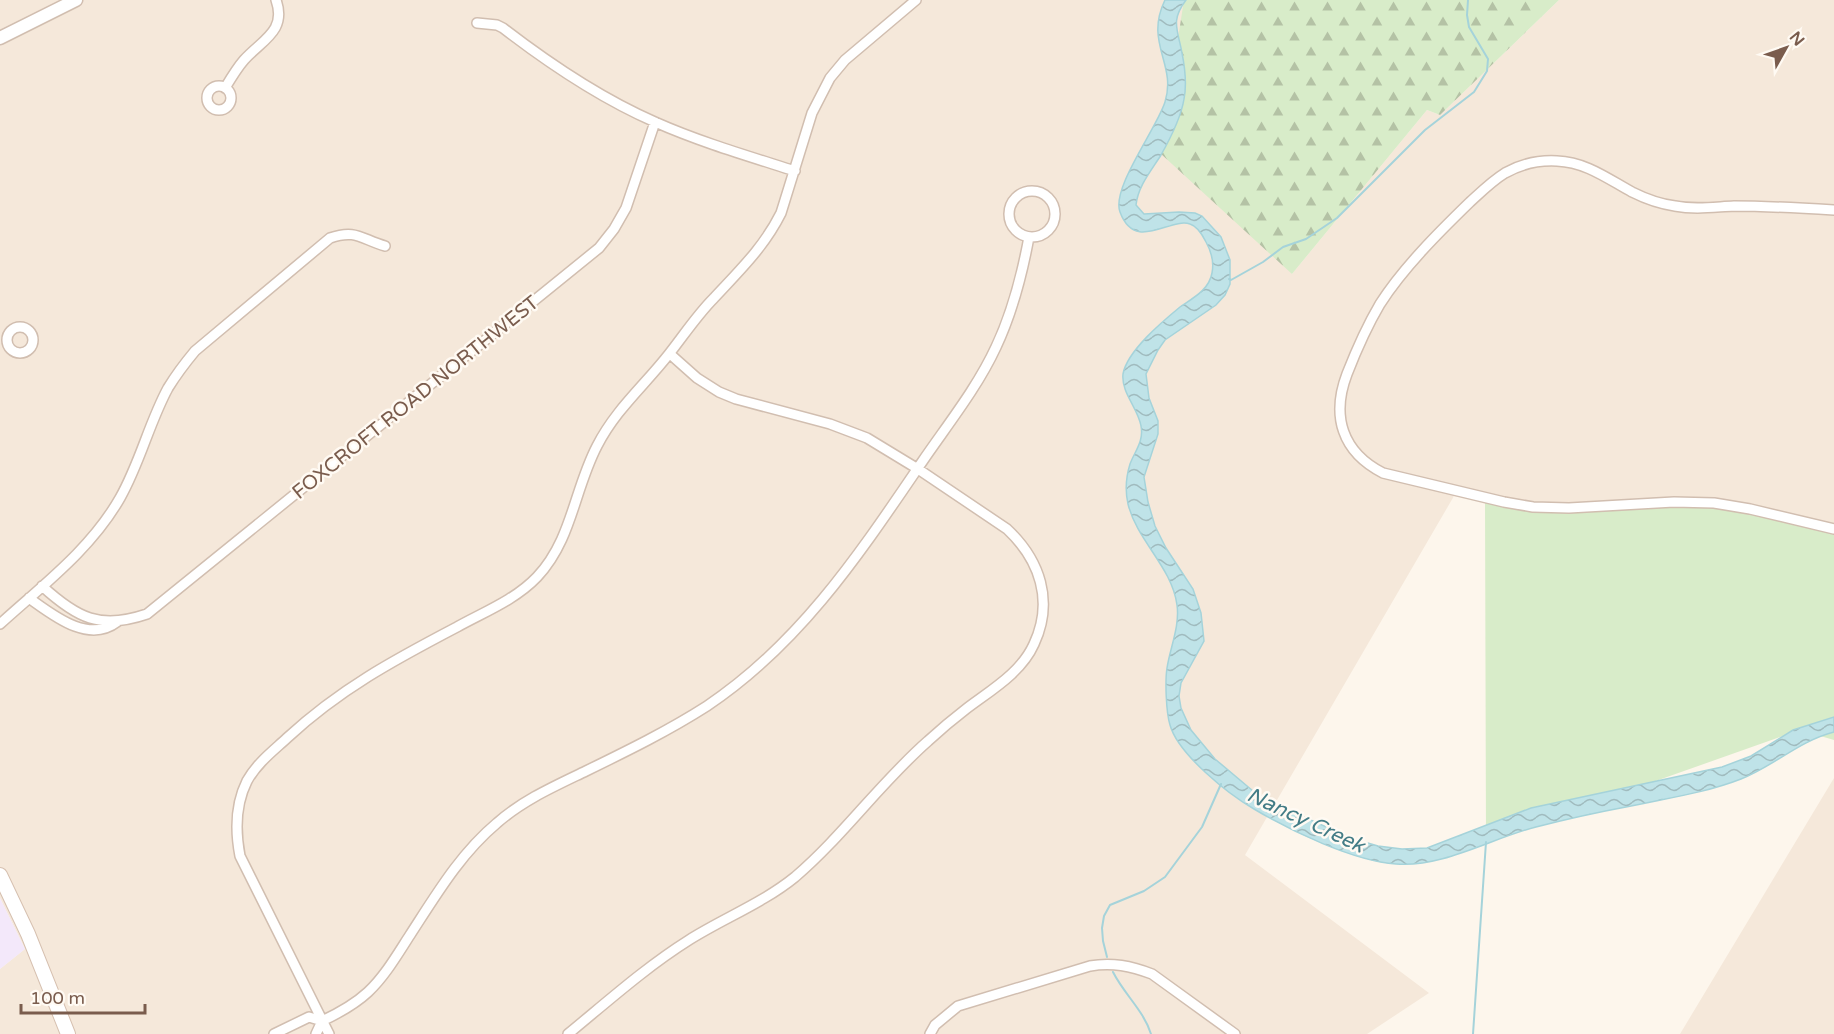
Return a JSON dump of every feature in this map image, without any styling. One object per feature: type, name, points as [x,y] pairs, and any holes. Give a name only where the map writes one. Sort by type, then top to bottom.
[{"type":"main road","points":[[0,875],[28,933],[68,1034]]},
{"type":"street","points":[[0,38],[76,0]]},
{"type":"street","points":[[225,88],[244,60],[272,35],[279,14],[276,0]]},
{"type":"street","points":[[329,1034],[240,856],[236,837],[236,818],[240,799],[248,781],[266,757],[309,717],[341,693],[386,664],[510,598],[537,576],[553,558],[564,537],[588,466],[605,432],[625,403],[669,354],[701,311],[749,263],[764,243],[781,213],[812,113],[830,78],[845,60],[916,0]]},
{"type":"street","points":[[477,23],[497,25],[503,28],[582,85],[656,122],[701,140],[795,171]]},
{"type":"street","name":"FOXCROFT ROAD NORTHWEST","points":[[42,586],[64,607],[87,618],[117,622],[131,620],[153,610],[598,248],[614,230],[626,208],[656,122]]},
{"type":"street","points":[[1834,210],[1679,207],[1645,198],[1594,171],[1573,163],[1544,161],[1515,168],[1491,183],[1454,218],[1381,303],[1347,375],[1341,391],[1339,414],[1344,436],[1361,459],[1372,467],[1383,473],[1494,499],[1533,507],[1569,508],[1674,502],[1714,504],[1750,509],[1834,529]]},
{"type":"street","points":[[1035,190],[1050,198],[1054,205],[1054,221],[1045,234],[1029,237],[1016,231],[1009,218],[1009,210],[1011,203],[1021,193],[1035,190]]},
{"type":"street","points":[[0,624],[84,547],[112,512],[130,479],[168,388],[195,351],[330,238],[342,234],[354,234],[384,246]]},
{"type":"street","points":[[316,1034],[322,1021],[354,1003],[378,981],[454,868],[474,844],[498,822],[538,795],[646,742],[686,719],[733,687],[776,651],[807,619],[837,584],[974,386],[995,349],[1016,297],[1029,237]]},
{"type":"street","points":[[568,1034],[658,960],[763,899],[795,877],[818,856],[923,745],[954,718],[1011,675],[1027,657],[1038,633],[1043,608],[1041,582],[1030,556],[1007,529],[882,446],[851,431],[719,392],[697,378],[669,354]]},
{"type":"street","name":"FOXCROFT ROAD NORTHWEST","points":[[29,598],[59,619],[79,627],[94,630],[108,628],[117,622]]},
{"type":"street","points":[[930,1034],[935,1025],[958,1006],[1103,963],[1138,969],[1152,974],[1235,1034]]},
{"type":"street","points":[[274,1034],[309,1017],[322,1021]]},
{"type":"shaded area","points":[[0,0],[1184,0],[1292,274],[1427,110],[1440,115],[1559,0],[1834,0],[1834,525],[1666,501],[1559,511],[1454,496],[1245,855],[1429,993],[1367,1034],[0,1034],[0,969],[25,949],[0,898]]},
{"type":"shaded area","points":[[1834,778],[1834,1034],[1680,1034]]},
{"type":"shaded area","points":[[0,898],[25,949],[0,969]]},
{"type":"green space","points":[[1184,0],[1559,0],[1440,115],[1427,110],[1292,274],[1160,153]]},
{"type":"green space","points":[[1485,501],[1559,511],[1666,501],[1834,525],[1834,740],[1800,730],[1486,841]]},
{"type":"water","name":"Nancy Creek","points":[[1165,0],[1186,0],[1178,14],[1176,26],[1185,70],[1185,93],[1175,128],[1142,185],[1136,205],[1144,214],[1179,212],[1202,216],[1221,237],[1230,260],[1230,284],[1225,295],[1216,305],[1165,340],[1146,374],[1149,398],[1158,421],[1158,434],[1144,477],[1155,526],[1166,548],[1193,589],[1201,613],[1204,641],[1181,683],[1179,696],[1181,708],[1191,730],[1215,759],[1253,791],[1274,804],[1354,839],[1378,846],[1402,849],[1427,848],[1531,808],[1722,767],[1751,756],[1793,730],[1834,717],[1834,732],[1809,741],[1753,774],[1727,784],[1536,827],[1449,857],[1413,864],[1379,862],[1323,844],[1269,818],[1243,802],[1193,760],[1175,736],[1170,725],[1166,696],[1168,660],[1178,613],[1174,591],[1162,566],[1132,517],[1126,489],[1130,464],[1142,431],[1123,381],[1126,365],[1138,346],[1156,328],[1204,289],[1213,269],[1208,246],[1193,225],[1182,223],[1143,232],[1134,230],[1126,224],[1120,212],[1119,201],[1122,188],[1160,113],[1168,88],[1158,29],[1159,15]]},
{"type":"waterway","points":[[1229,279],[1263,262],[1283,247],[1306,239],[1337,218],[1425,130],[1474,92],[1487,71],[1488,59],[1469,27],[1468,0]]},
{"type":"waterway","points":[[1107,957],[1102,928],[1104,916],[1110,905],[1144,891],[1165,877],[1202,827],[1221,784]]},
{"type":"waterway","points":[[1473,1034],[1486,842]]},
{"type":"waterway","points":[[1113,972],[1144,1018],[1151,1034]]}]
